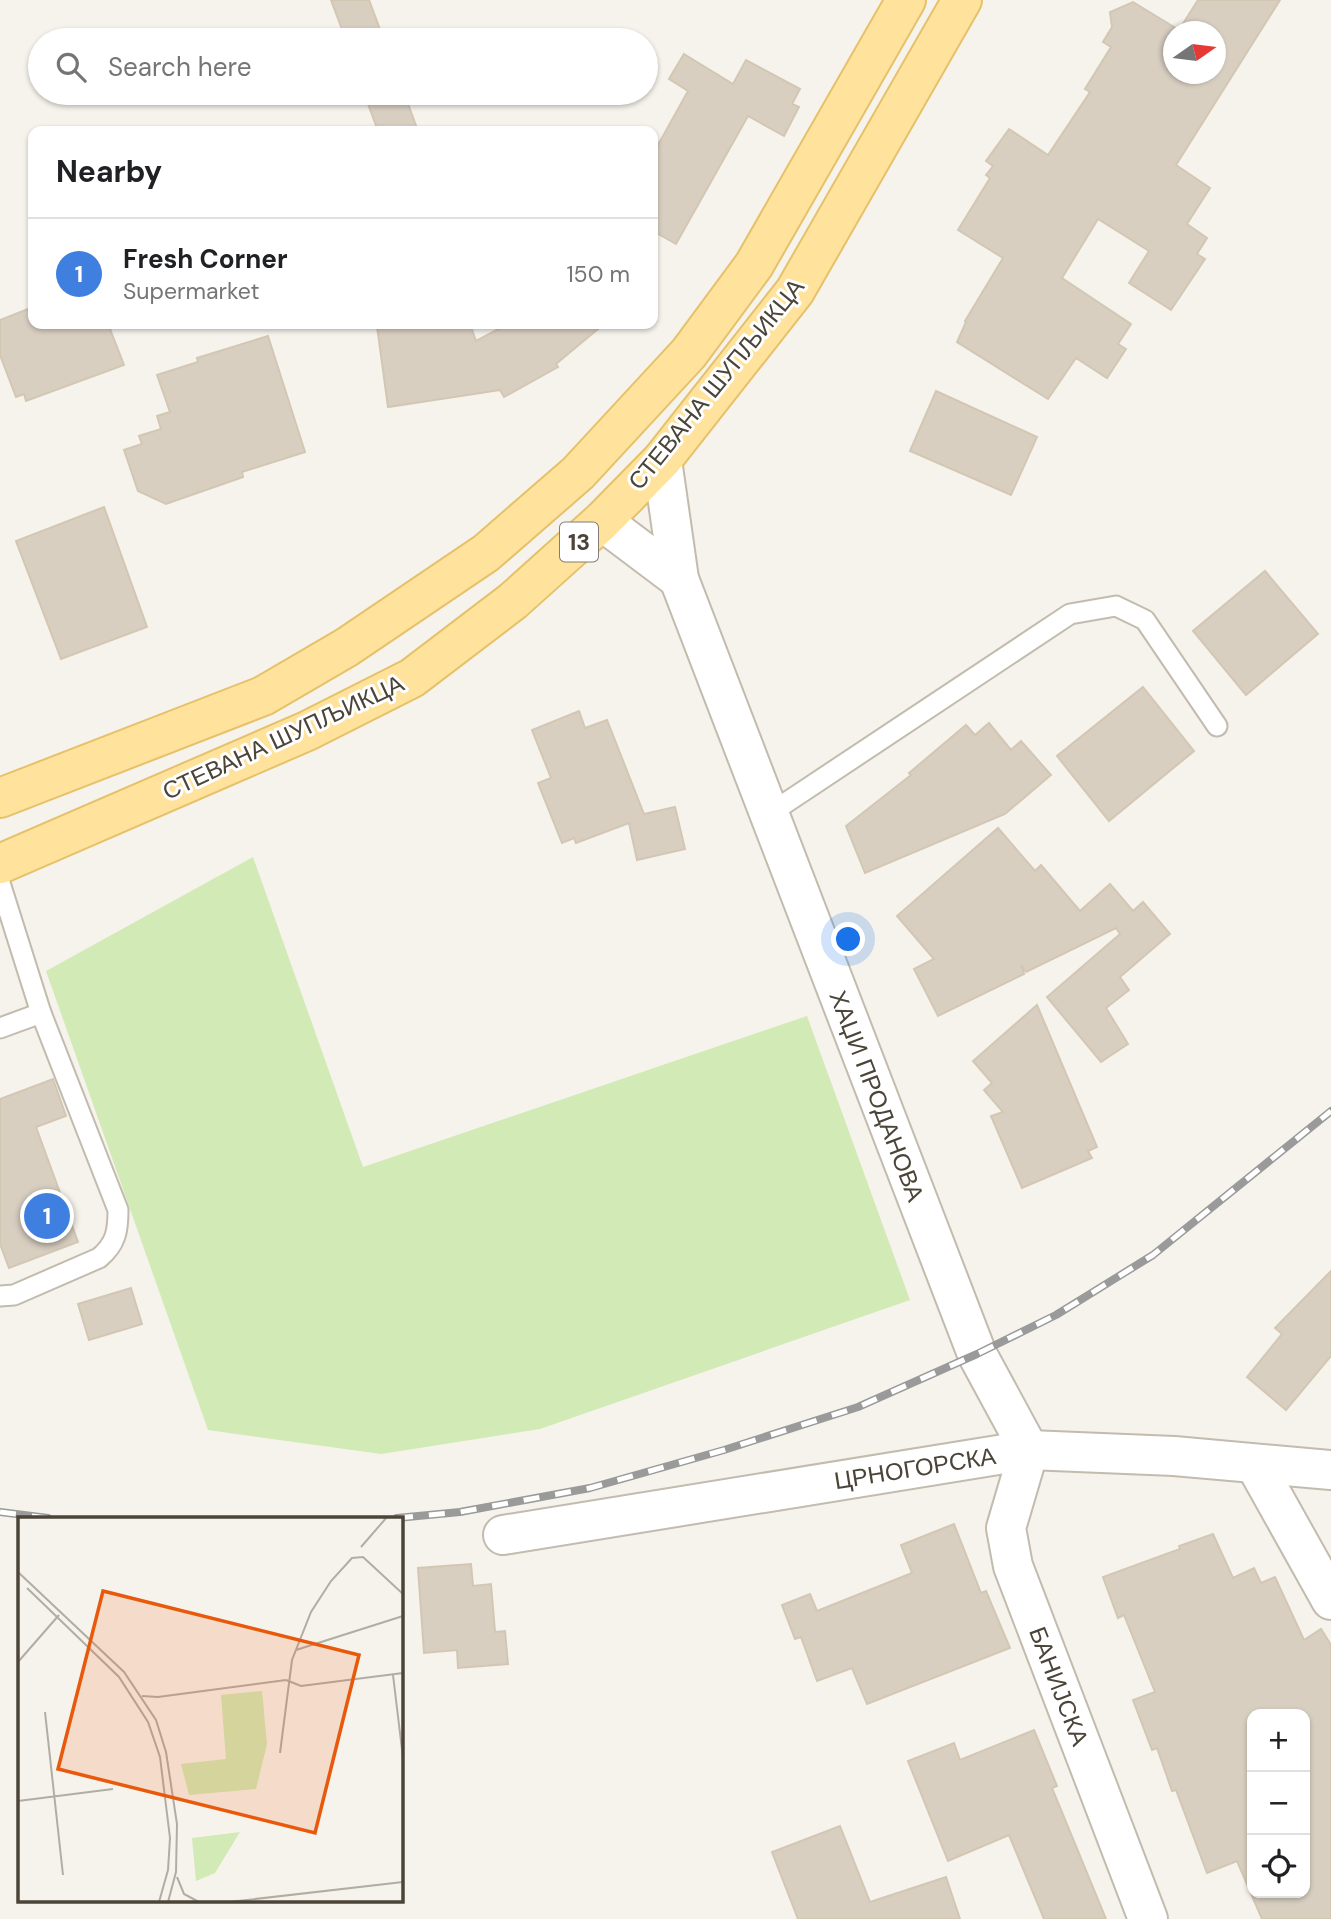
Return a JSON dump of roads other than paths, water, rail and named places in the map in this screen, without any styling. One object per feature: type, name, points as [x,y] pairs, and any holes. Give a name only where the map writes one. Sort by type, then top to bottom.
[{"type":"main road","name":"СТЕВАНА ШУПЉИКЦА","points":[[0,798],[263,696],[347,647],[486,554],[578,473],[689,353],[754,265],[906,0]]},
{"type":"main road","name":"СТЕВАНА ШУПЉИКЦА","points":[[0,864],[307,731],[412,678],[513,601],[602,521],[662,460],[795,291],[962,0]]},
{"type":"street","name":"ХАЏИ ПРОДАНОВА","points":[[662,460],[679,579],[977,1354],[1029,1450]]},
{"type":"street","points":[[602,521],[679,579]]},
{"type":"street","name":"ЦРНОГОРСКА","points":[[503,1535],[1029,1450],[1174,1456],[1331,1470]]},
{"type":"street","name":"БАНИЈСКА","points":[[1029,1450],[1006,1528],[1013,1566],[1148,1919]]},
{"type":"street","points":[[1255,1464],[1331,1600]]},
{"type":"lane","points":[[769,814],[1070,614],[1115,607],[1145,621],[1217,726]]},
{"type":"lane","points":[[0,883],[41,1013],[118,1210],[118,1233],[110,1249],[99,1258],[14,1295],[0,1296]]},
{"type":"lane","points":[[0,1028],[41,1013]]},
{"type":"railway","points":[[402,1518],[460,1512],[590,1488],[724,1450],[858,1407],[1056,1315],[1153,1255],[1331,1111]]},
{"type":"railway","points":[[0,1512],[40,1517]]},
{"type":"place","name":"Fresh Corner","points":[[47,1216]]}]
